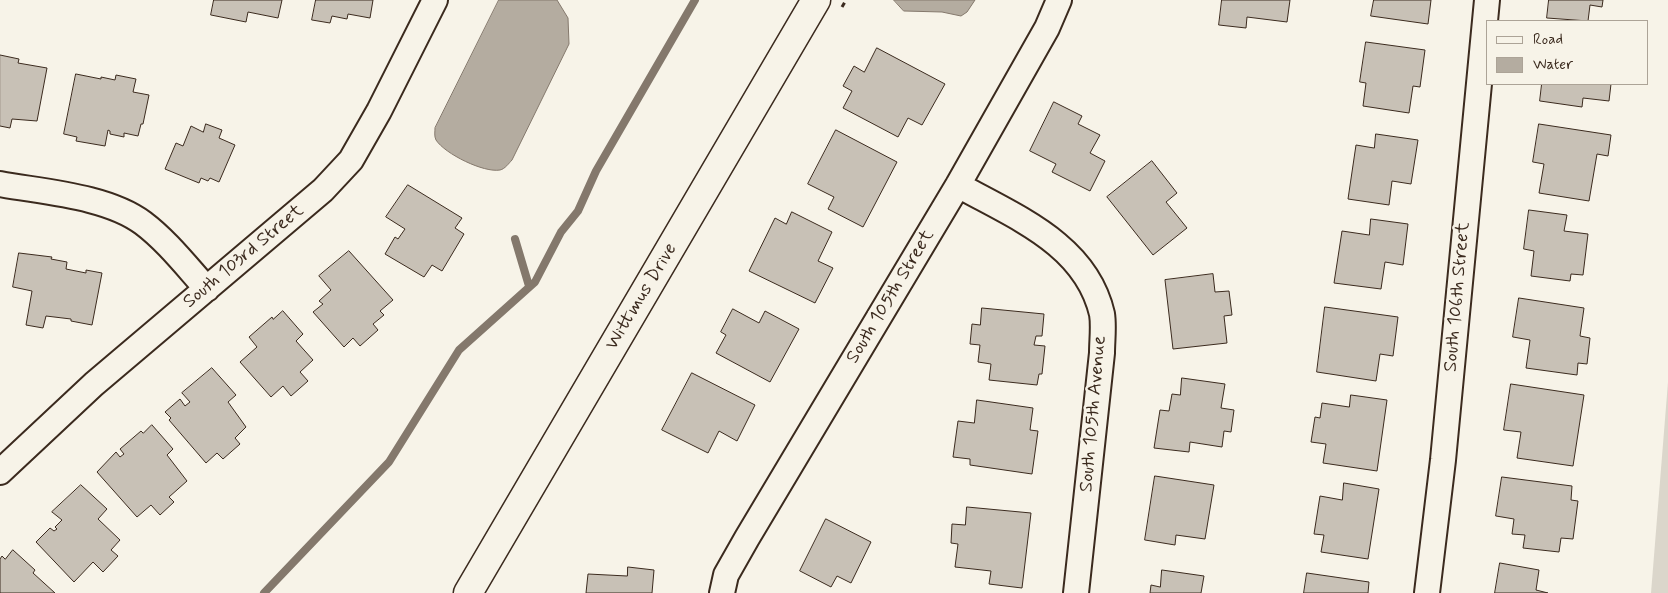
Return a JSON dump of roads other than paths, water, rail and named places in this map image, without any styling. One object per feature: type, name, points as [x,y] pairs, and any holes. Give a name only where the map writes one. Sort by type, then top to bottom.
[{"type":"street","name":"South 103rd Street","points":[[0,472],[94,384],[323,190],[351,160],[379,111],[435,0]]},
{"type":"street","name":"Wittmus Drive","points":[[468,593],[816,0]]},
{"type":"street","name":"South 105th Street","points":[[722,593],[726,575],[747,538],[958,185],[1047,28],[1059,0]]},
{"type":"street","name":"South 106th Street","points":[[1427,593],[1443,460],[1487,0]]},
{"type":"street","points":[[0,184],[103,204],[128,215],[154,232],[207,289]]},
{"type":"street","name":"South 105th Avenue","points":[[958,185],[1051,238],[1082,269],[1092,285],[1102,315],[1102,353],[1076,593]]},
{"type":"water","points":[[499,0],[557,0],[568,18],[569,44],[512,160],[502,169],[493,170],[475,166],[448,151],[436,140],[435,128]]},
{"type":"water","points":[[894,0],[975,0],[967,12],[961,16],[942,12],[904,11]]},
{"type":"waterway","points":[[264,593],[389,462],[459,350],[535,282],[561,232],[578,211],[596,171],[695,0]]},
{"type":"waterway","points":[[515,239],[529,286]]}]
